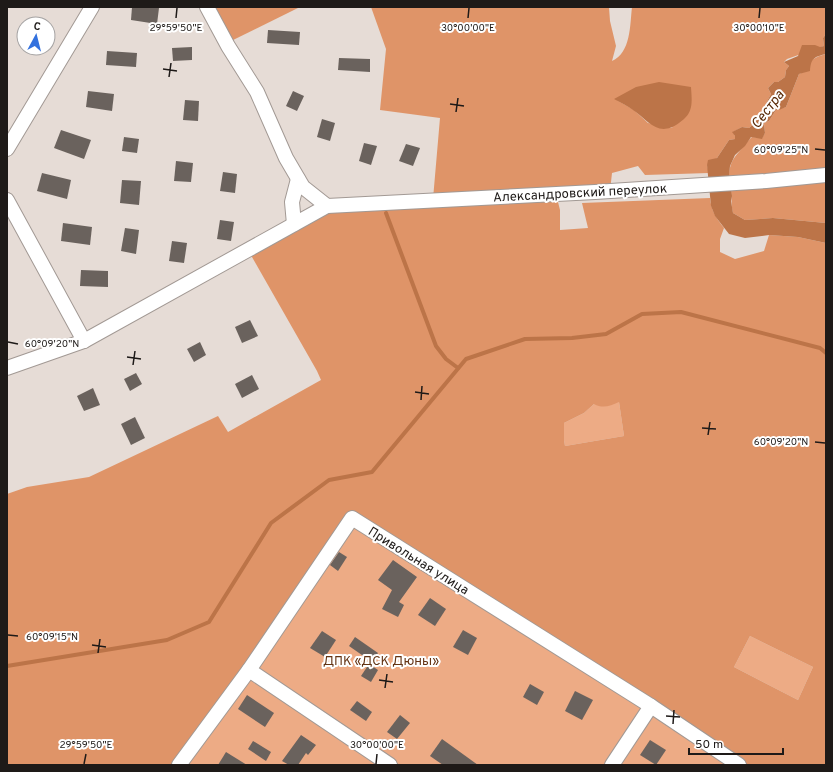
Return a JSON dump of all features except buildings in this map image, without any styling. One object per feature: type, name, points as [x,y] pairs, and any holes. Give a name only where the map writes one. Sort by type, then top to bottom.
[{"type":"street","points":[[7,149],[92,7]]},
{"type":"street","points":[[7,368],[84,341],[294,224],[330,206],[303,187],[298,179],[286,158],[257,92],[228,46],[207,7]]},
{"type":"street","name":"Александровский переулок","points":[[330,206],[672,187],[826,175]]},
{"type":"street","points":[[294,224],[292,202],[298,179]]},
{"type":"street","points":[[7,200],[84,341]]},
{"type":"street","name":"Привольная улица","points":[[180,765],[249,670],[352,518],[651,706],[739,765]]},
{"type":"street","points":[[249,670],[390,765]]},
{"type":"street","points":[[612,765],[651,706]]},
{"type":"green space","points":[[619,402],[624,436],[565,446],[564,423],[584,413],[594,404]]},
{"type":"green space","name":"ДПК «ДСК Дюны»","points":[[352,518],[739,765],[178,765]]},
{"type":"green space","points":[[750,636],[813,667],[798,700],[734,667]]},
{"type":"shaded area","points":[[207,7],[300,7],[227,43]]},
{"type":"shaded area","points":[[371,7],[609,7],[610,21],[616,46],[612,61],[623,52],[626,45],[630,29],[632,7],[826,7],[826,34],[823,38],[824,46],[787,59],[784,62],[789,66],[786,70],[785,77],[778,82],[774,82],[768,88],[771,94],[762,111],[756,117],[755,123],[749,128],[742,127],[733,132],[735,139],[729,140],[717,158],[707,165],[709,173],[645,175],[638,166],[612,173],[610,191],[556,194],[560,210],[560,230],[588,228],[582,203],[710,198],[714,214],[724,228],[720,239],[720,252],[735,259],[764,251],[769,235],[798,237],[826,243],[826,765],[739,765],[352,518],[178,765],[7,765],[7,494],[27,487],[89,477],[218,416],[228,432],[321,380],[248,250],[314,213],[433,199],[440,118],[380,110],[386,49]],"holes":[[[615,99],[673,128],[648,123],[634,110]],[[619,402],[624,436],[565,446],[564,423],[584,413],[594,404],[603,407]],[[750,636],[813,667],[798,700],[734,667]]]},
{"type":"shaded area","points":[[826,54],[826,173],[767,178],[762,174],[729,176],[730,167],[737,154],[752,137],[762,138],[765,133],[764,123],[769,121],[776,110],[786,107],[799,74],[806,71],[813,59]]},
{"type":"shaded area","points":[[826,177],[826,223],[773,218],[745,220],[733,213],[731,190]]},
{"type":"water","name":"Сестра","points":[[826,34],[826,54],[818,56],[812,61],[810,71],[799,74],[786,107],[776,110],[769,121],[764,123],[765,133],[762,139],[751,137],[745,146],[735,155],[730,166],[729,176],[733,213],[745,220],[773,218],[826,223],[826,243],[798,237],[769,235],[745,238],[729,234],[715,216],[711,206],[707,165],[708,160],[717,158],[729,140],[735,139],[732,132],[742,127],[749,128],[755,123],[756,117],[762,111],[771,94],[768,88],[774,82],[778,82],[785,77],[786,70],[789,66],[784,62],[798,56],[802,45],[824,46],[823,38]]},
{"type":"water","points":[[659,82],[691,87],[692,103],[690,111],[684,119],[672,127],[665,129],[654,126],[631,109],[614,99],[636,87]]},
{"type":"waterway","points":[[386,213],[436,346],[446,359],[458,368]]},
{"type":"waterway","points":[[7,666],[167,640],[209,622],[271,523],[329,480],[372,472],[466,359],[525,339],[572,338],[606,334],[642,314],[681,312],[820,348],[826,353]]}]
